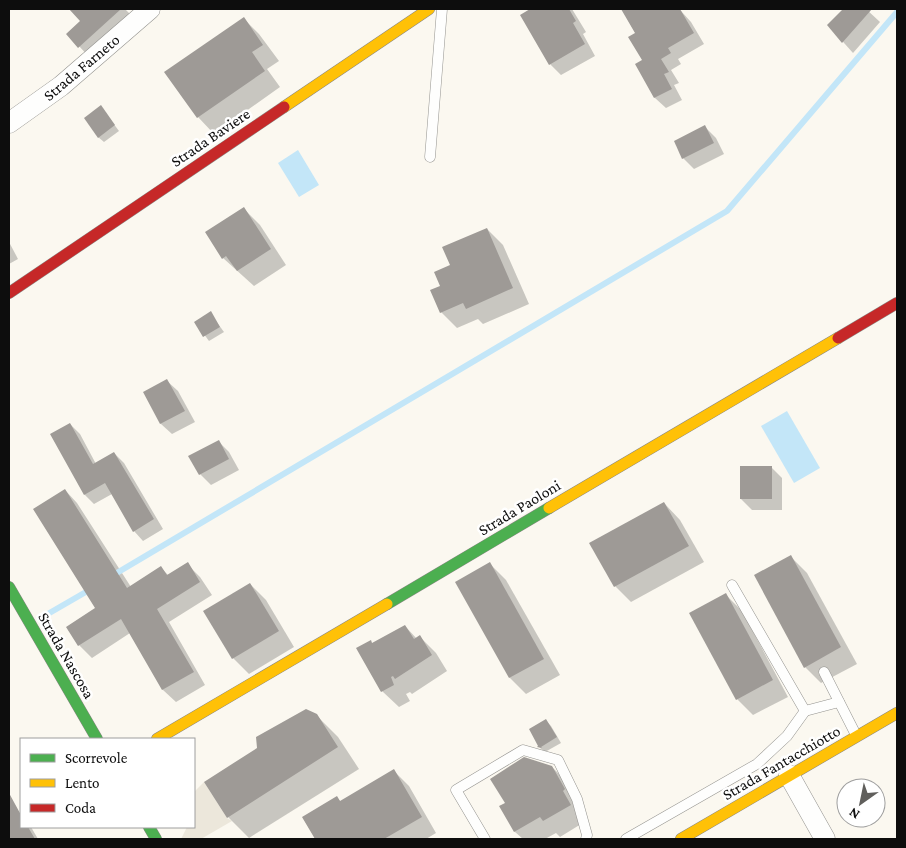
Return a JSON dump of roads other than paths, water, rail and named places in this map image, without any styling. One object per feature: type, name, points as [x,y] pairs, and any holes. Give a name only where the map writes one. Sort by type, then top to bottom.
[{"type":"street","name":"Strada Farneto","points":[[9,123],[61,86],[150,9]]},
{"type":"street","name":"Strada Baviere","points":[[9,293],[429,9]]},
{"type":"street","name":"Strada Paoloni","points":[[159,738],[897,303]]},
{"type":"street","name":"Strada Nascosa","points":[[9,587],[97,738]]},
{"type":"street","name":"Strada Fantacchiotto","points":[[681,839],[897,713]]},
{"type":"street","points":[[789,775],[824,839]]},
{"type":"street","points":[[150,828],[156,839]]},
{"type":"lane","points":[[430,157],[442,9]]},
{"type":"lane","points":[[732,585],[805,711]]},
{"type":"lane","points":[[824,672],[857,736]]},
{"type":"lane","points":[[626,839],[757,764],[787,736],[805,711],[839,702]]},
{"type":"lane","points":[[485,839],[456,790],[523,750],[558,760],[577,799],[590,838]]},
{"type":"water","points":[[298,150],[319,185],[299,197],[278,163]]},
{"type":"water","points":[[787,411],[820,468],[794,483],[761,426]]},
{"type":"waterway","points":[[110,577],[727,211],[897,12]]},
{"type":"waterway","points":[[46,615],[91,589]]}]
